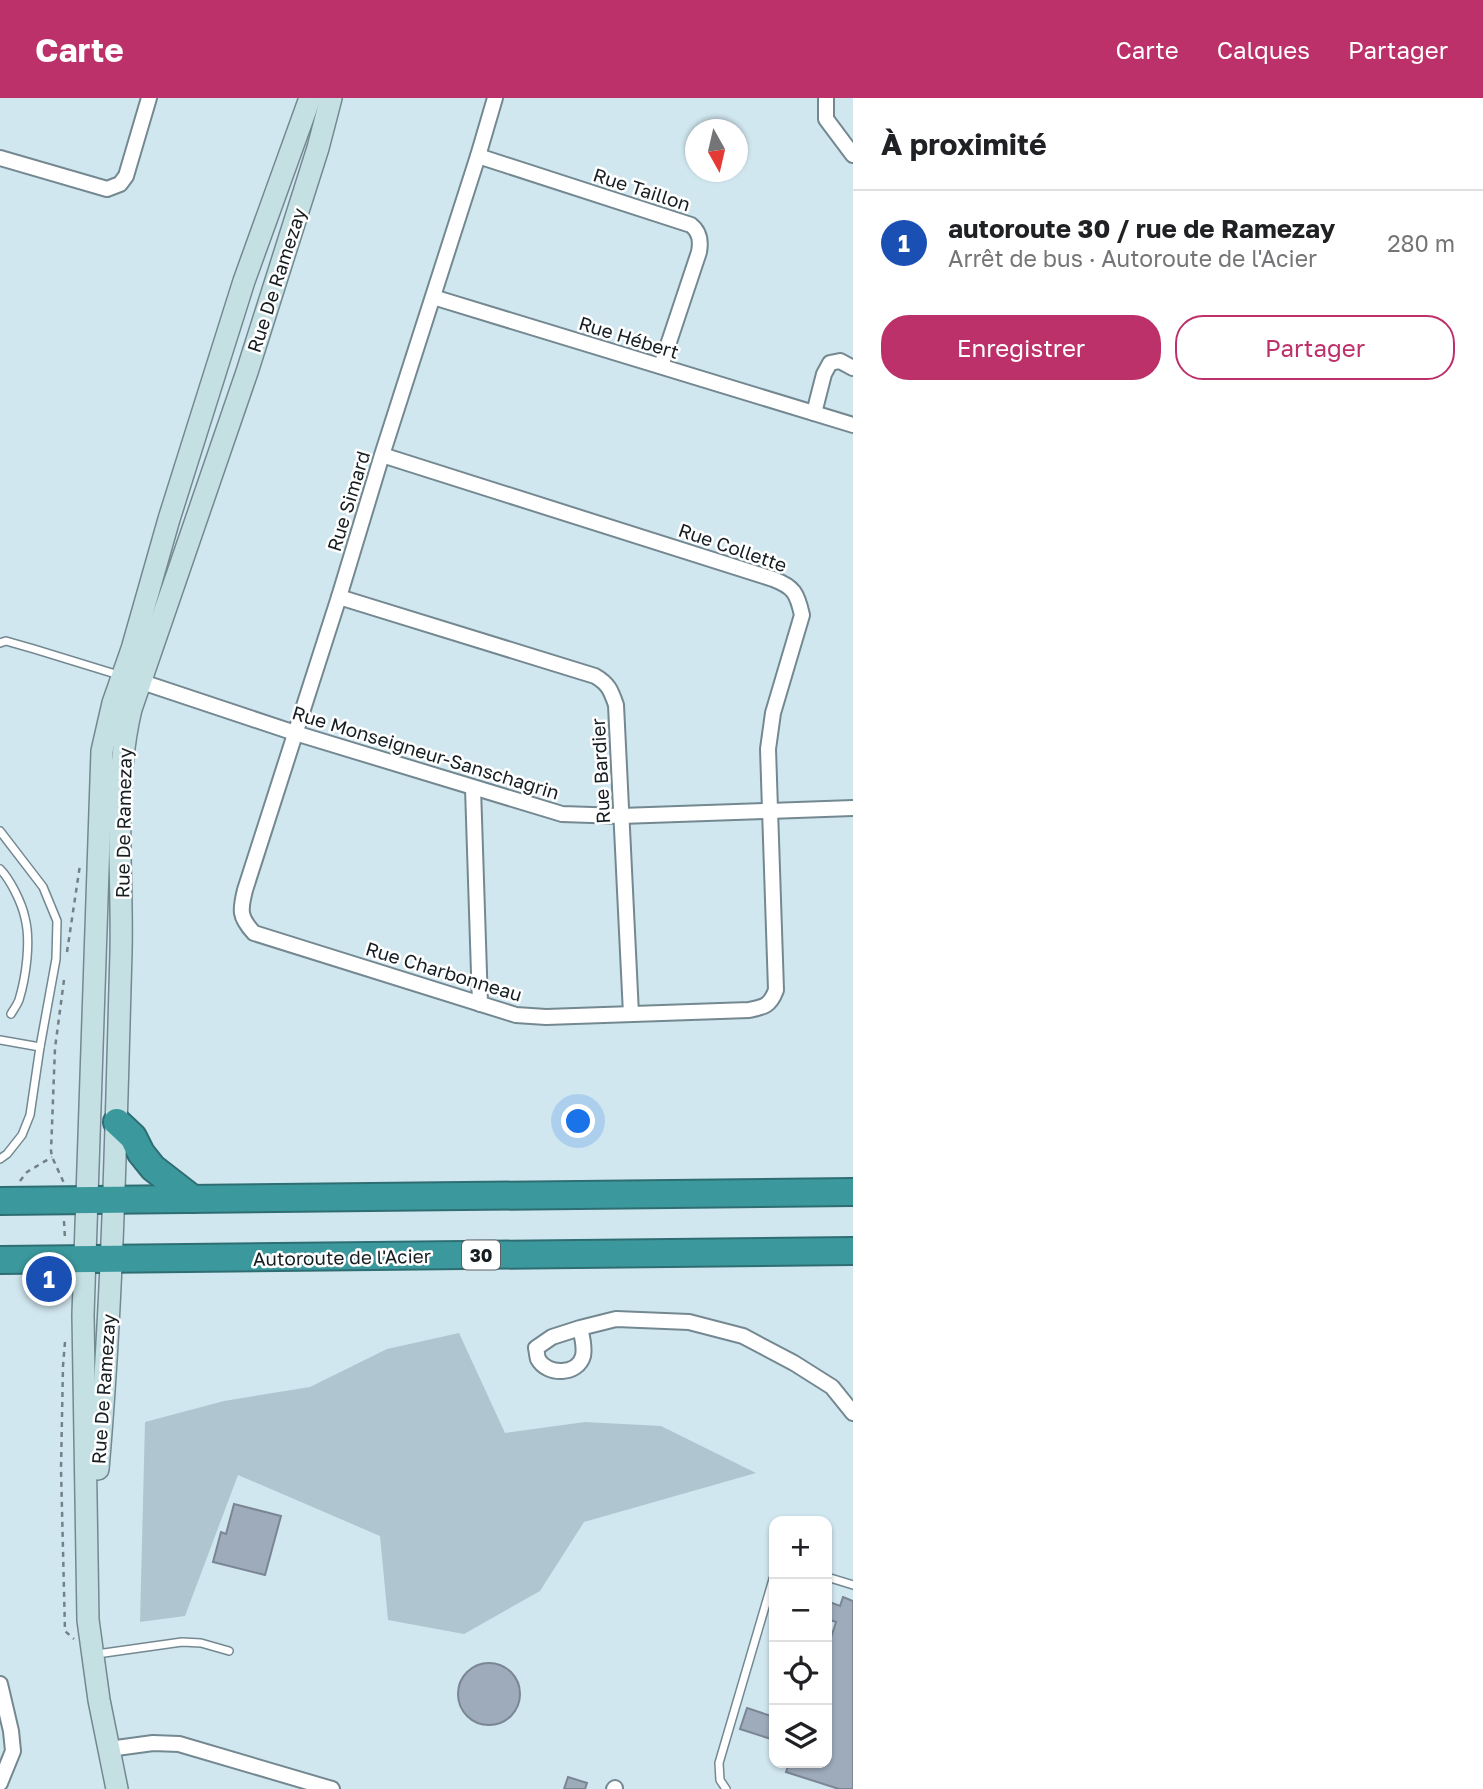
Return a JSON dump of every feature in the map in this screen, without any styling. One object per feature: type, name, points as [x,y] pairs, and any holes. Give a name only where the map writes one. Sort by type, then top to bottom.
[{"type":"highway","points":[[117,1122],[133,1137],[153,1168],[193,1199]]},
{"type":"highway","points":[[10,1195],[82,1200],[853,1192]]},
{"type":"highway","name":"Autoroute de l'Acier","points":[[0,1261],[853,1251]]},
{"type":"street","points":[[0,158],[107,189],[120,184],[126,176],[149,98]]},
{"type":"street","name":"Rue De Ramezay","points":[[82,1200],[117,1122],[121,775],[131,709],[132,679],[188,457],[244,281],[310,98]]},
{"type":"street","name":"Rue De Ramezay","points":[[117,1789],[88,1620],[88,1579],[106,1373],[97,1259],[82,1200],[103,751],[109,717],[132,679],[217,464],[318,148],[331,98]]},
{"type":"street","name":"Rue Simard","points":[[242,917],[241,906],[245,890],[495,98]]},
{"type":"street","points":[[826,98],[826,119],[853,155]]},
{"type":"street","name":"Rue Taillon","points":[[478,156],[695,228],[700,243],[699,252],[661,366]]},
{"type":"street","points":[[254,257],[281,264]]},
{"type":"street","name":"Rue Hébert","points":[[433,297],[853,425]]},
{"type":"street","points":[[814,413],[824,374],[831,363],[840,361],[853,368]]},
{"type":"street","name":"Rue Collette","points":[[382,455],[789,585],[798,598],[802,615],[773,713],[768,749],[775,990],[772,1000]]},
{"type":"street","points":[[188,457],[217,464]]},
{"type":"street","name":"Rue Bardier","points":[[339,597],[605,681],[616,705],[631,1014]]},
{"type":"street","name":"Rue Monseigneur-Sanschagrin","points":[[132,679],[295,733],[562,814],[621,816],[853,808]]},
{"type":"street","points":[[473,788],[480,1004]]},
{"type":"street","name":"Rue Charbonneau","points":[[242,917],[254,933],[516,1014],[546,1017],[749,1010],[763,1007],[772,1000]]},
{"type":"street","points":[[580,1328],[617,1319],[656,1320],[689,1322],[743,1336],[832,1387],[853,1413]]},
{"type":"street","points":[[0,1684],[13,1751],[0,1783]]},
{"type":"street","points":[[109,1749],[153,1743],[179,1744],[332,1789]]},
{"type":"lane","points":[[0,643],[34,649],[132,679]]},
{"type":"lane","points":[[0,831],[43,887],[57,921],[57,959],[30,1115],[22,1135],[7,1154],[0,1158]]},
{"type":"lane","points":[[0,869],[26,918],[27,957],[18,1002],[11,1014]]},
{"type":"lane","points":[[0,1041],[40,1047]]},
{"type":"lane","points":[[726,1789],[720,1780],[719,1763],[773,1579]]},
{"type":"lane","points":[[832,1579],[853,1586]]},
{"type":"lane","points":[[92,1655],[182,1642],[201,1643],[229,1651]]},
{"type":"path","points":[[67,958],[81,860]]},
{"type":"path","points":[[65,970],[55,1048],[51,1151],[64,1180],[82,1200],[65,1242]]},
{"type":"path","points":[[10,1195],[23,1175],[52,1157]]},
{"type":"path","points":[[49,1279],[50,1288],[58,1290],[63,1287]]},
{"type":"path","points":[[63,1279],[68,1298]]},
{"type":"path","name":"Rue De Ramezay","points":[[65,1631],[61,1469],[66,1334]]},
{"type":"shaded area","points":[[459,1333],[505,1433],[585,1422],[661,1426],[756,1473],[584,1522],[540,1591],[464,1634],[388,1620],[380,1536],[238,1475],[185,1616],[140,1622],[145,1422],[224,1401],[310,1387],[387,1349]]},
{"type":"building","points":[[234,1504],[281,1516],[265,1575],[213,1562],[221,1532],[226,1534]]},
{"type":"building","points":[[843,1597],[853,1601],[853,1789],[839,1789],[786,1772],[787,1768],[832,1768],[832,1634],[836,1622],[832,1621],[832,1603],[840,1606]]},
{"type":"building","points":[[489,1663],[501,1665],[511,1672],[518,1682],[518,1706],[511,1716],[501,1723],[489,1725],[477,1723],[467,1716],[460,1706],[458,1694],[460,1682],[467,1672],[477,1665]]},
{"type":"building","points":[[747,1708],[769,1715],[769,1738],[740,1729]]},
{"type":"building","points":[[568,1777],[587,1783],[585,1789],[564,1789]]},
{"type":"place","name":"autoroute 30 / rue de Ramezay","points":[[49,1279]]}]
